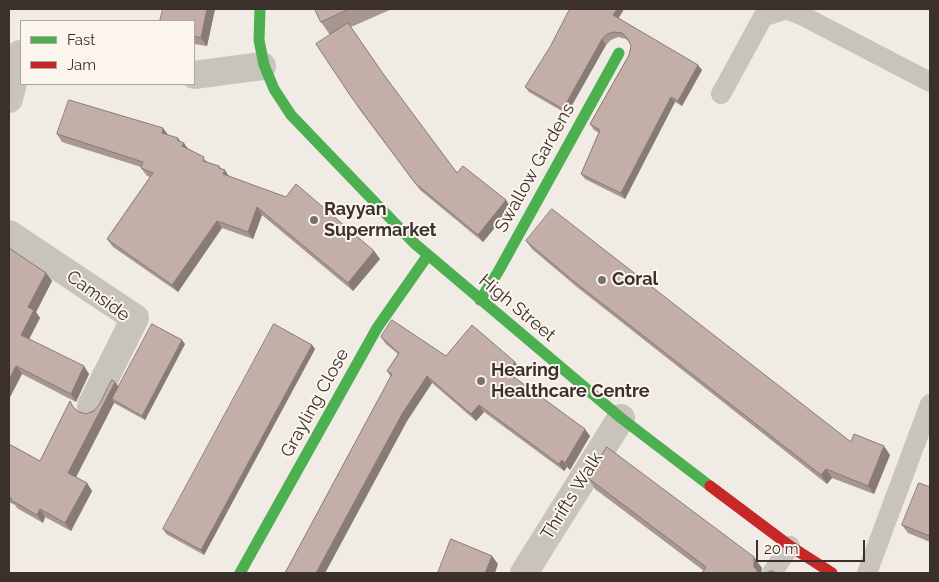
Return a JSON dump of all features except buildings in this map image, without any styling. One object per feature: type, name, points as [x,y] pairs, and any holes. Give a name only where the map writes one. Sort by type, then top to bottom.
[{"type":"street","name":"High Street","points":[[260,9],[258,30],[262,66],[275,94],[291,115],[428,255],[621,418],[790,546],[832,573]]},
{"type":"street","points":[[9,99],[17,53]]},
{"type":"street","name":"Swallow Gardens","points":[[480,300],[498,272],[618,53]]},
{"type":"street","points":[[195,75],[262,66]]},
{"type":"street","name":"Camside","points":[[9,234],[135,318],[91,406]]},
{"type":"street","name":"Grayling Close","points":[[240,573],[377,328],[428,255]]},
{"type":"street","name":"Thrifts Walk","points":[[524,573],[621,418]]},
{"type":"lane","points":[[721,94],[763,17],[786,9],[930,82]]},
{"type":"lane","points":[[867,573],[930,404]]},
{"type":"lane","points":[[772,573],[790,546]]},
{"type":"traffic: fast","points":[[260,9],[259,40],[264,65],[274,89],[291,115],[414,243],[621,418],[710,486]]},
{"type":"traffic: fast","points":[[480,300],[498,272],[619,53]]},
{"type":"traffic: fast","points":[[240,573],[377,328],[428,255]]},
{"type":"traffic: jam","points":[[710,486],[790,546],[832,573]]},
{"type":"place","name":"Rayyan Supermarket","points":[[314,220]]},
{"type":"place","name":"Coral","points":[[602,280]]},
{"type":"place","name":"Hearing Healthcare Centre","points":[[481,381]]}]
